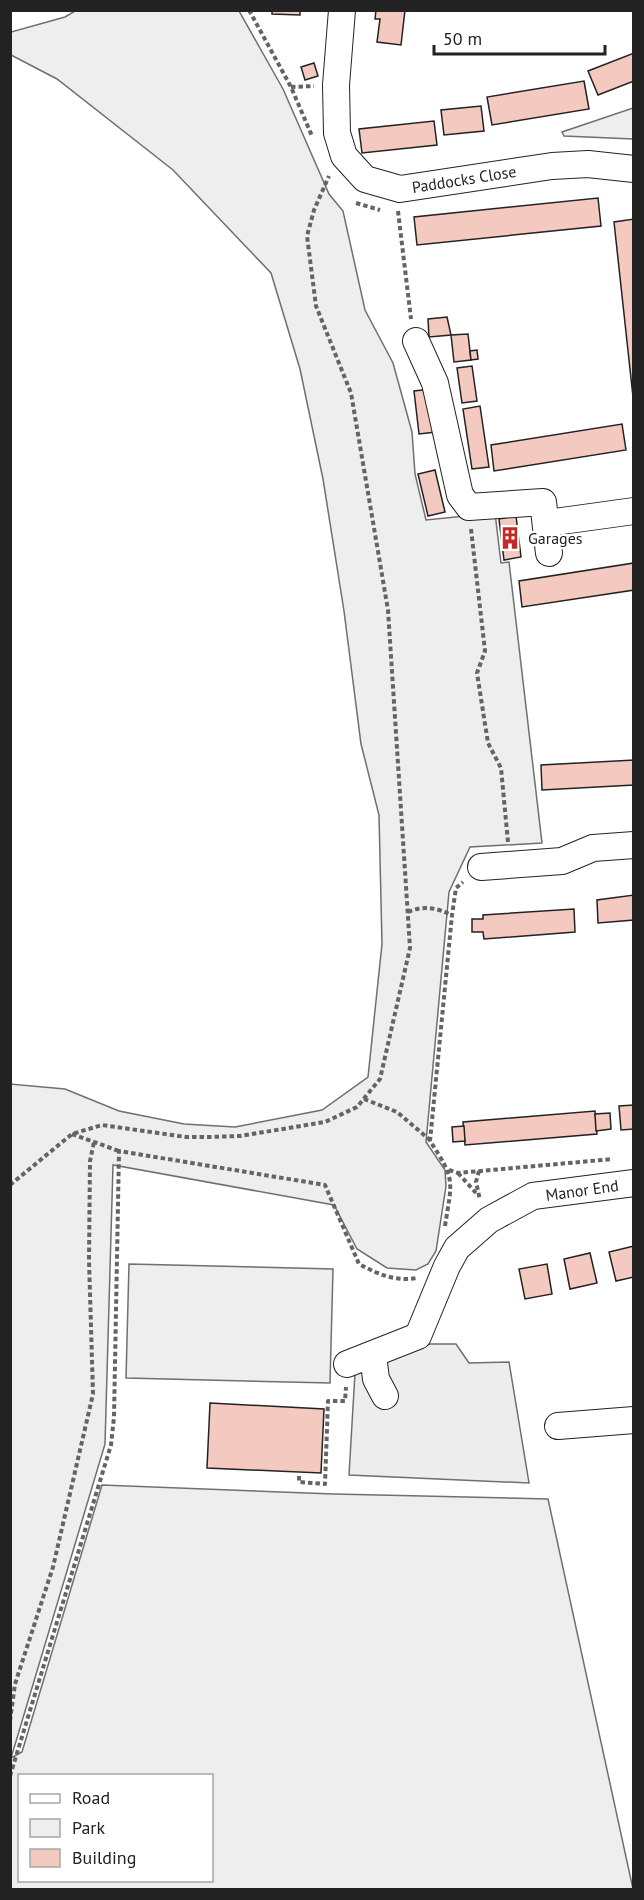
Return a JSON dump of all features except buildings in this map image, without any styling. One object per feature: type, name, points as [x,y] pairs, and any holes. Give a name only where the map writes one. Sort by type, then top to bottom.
[{"type":"street","name":"Paddocks Close","points":[[342,10],[336,85],[337,133],[344,156],[365,178],[400,189],[552,166],[588,164],[633,169]]},
{"type":"street","points":[[416,341],[435,383],[459,495],[469,507],[545,512],[633,511]]},
{"type":"street","points":[[545,512],[549,553]]},
{"type":"street","points":[[481,867],[562,861],[593,848],[633,845]]},
{"type":"street","name":"Manor End","points":[[347,1364],[418,1336],[429,1286],[447,1266],[457,1248],[489,1220],[534,1196],[631,1183]]},
{"type":"street","points":[[373,1354],[376,1379],[385,1396]]},
{"type":"street","points":[[558,1426],[633,1420]]},
{"type":"path","points":[[249,10],[291,87],[316,147]]},
{"type":"path","points":[[10,1185],[72,1134],[102,1125],[186,1137],[240,1136],[325,1122],[357,1107],[380,1079],[410,948],[408,912],[388,610],[351,393],[316,306],[307,236],[314,210],[329,176],[325,166]]},
{"type":"path","points":[[398,210],[411,323],[416,341]]},
{"type":"path","points":[[430,1141],[456,888],[508,846],[501,768],[488,742],[477,673],[485,651],[469,507]]},
{"type":"path","points":[[408,912],[416,908],[430,908],[452,915]]},
{"type":"path","points":[[363,1099],[397,1112],[430,1141],[449,1170],[451,1186],[444,1233]]},
{"type":"path","points":[[72,1134],[119,1151],[325,1185],[359,1264],[384,1277],[429,1286]]},
{"type":"path","points":[[10,1721],[15,1684],[53,1567],[93,1394],[89,1260],[90,1161],[94,1142]]},
{"type":"path","points":[[10,1776],[12,1763],[111,1445],[114,1417],[119,1151]]},
{"type":"path","points":[[449,1170],[458,1173],[614,1159],[631,1183]]},
{"type":"path","points":[[458,1173],[477,1193]]},
{"type":"green space","points":[[75,11],[239,11],[283,89],[329,194],[343,211],[365,310],[393,363],[412,432],[415,474],[426,520],[495,513],[501,563],[509,562],[542,843],[470,847],[449,892],[426,1142],[445,1170],[446,1186],[436,1251],[428,1264],[416,1270],[387,1268],[357,1249],[334,1205],[113,1165],[105,1444],[11,1758],[22,1752],[102,1485],[548,1499],[633,1889],[11,1889],[10,1084],[65,1089],[119,1111],[184,1124],[235,1127],[322,1110],[368,1077],[382,944],[379,815],[361,744],[344,611],[323,479],[300,369],[271,273],[173,170],[57,79],[11,55],[11,32],[65,17]]},
{"type":"green space","points":[[633,108],[633,139],[564,136],[562,132]]},
{"type":"green space","points":[[129,1264],[333,1269],[330,1383],[126,1378]]},
{"type":"shaded area","points":[[430,1344],[456,1344],[469,1363],[509,1362],[529,1483],[349,1475],[355,1373]]},
{"type":"place","name":"Garages","points":[[510,538]]}]
